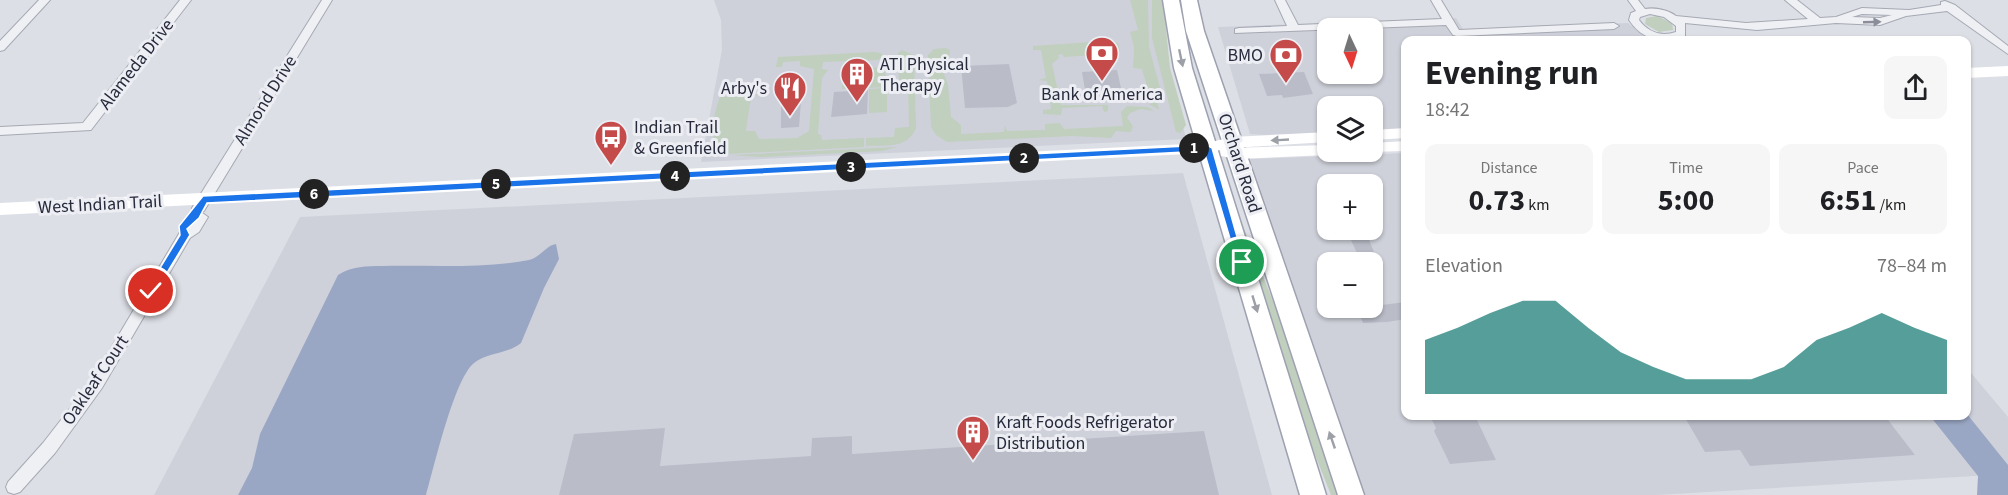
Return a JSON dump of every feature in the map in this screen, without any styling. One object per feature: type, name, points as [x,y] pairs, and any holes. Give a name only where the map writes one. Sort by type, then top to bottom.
[{"type":"main road","name":"Orchard Road","points":[[1171,0],[1183,68],[1313,495]]},
{"type":"main road","name":"Orchard Road","points":[[1189,0],[1195,31],[1351,495]]},
{"type":"main road","points":[[1971,73],[2008,71]]},
{"type":"main road","points":[[1383,137],[1401,134]]},
{"type":"main road","name":"West Indian Trail","points":[[1234,148],[1317,138]]},
{"type":"main road","points":[[1383,141],[1401,145]]},
{"type":"main road","name":"West Indian Trail","points":[[0,209],[199,208],[1207,148],[1317,150]]},
{"type":"street","points":[[0,48],[45,0]]},
{"type":"street","name":"Alameda Drive","points":[[0,131],[87,127],[186,0]]},
{"type":"street","name":"Almond Drive","points":[[199,208],[327,0]]},
{"type":"street","points":[[1280,0],[1294,28]]},
{"type":"street","points":[[1436,0],[1458,36]]},
{"type":"street","points":[[1633,0],[1642,12]]},
{"type":"street","points":[[1790,0],[1818,22]]},
{"type":"street","points":[[1939,0],[2008,51]]},
{"type":"street","points":[[1680,36],[1721,26],[1761,27],[1838,20],[1877,22],[1896,18],[1904,13],[1951,7]]},
{"type":"street","points":[[1666,36],[1637,26],[1634,20],[1635,15],[1642,12],[1659,12],[1674,19],[1681,25],[1673,36]]},
{"type":"street","points":[[1674,19],[1701,20],[1721,26]]},
{"type":"street","points":[[1239,31],[1450,22]]},
{"type":"street","points":[[1473,36],[1614,26]]},
{"type":"street","name":"Oakleaf Court","points":[[10,492],[49,447],[97,384],[185,235],[194,229],[201,217],[199,208]]},
{"type":"shaded area","points":[[714,0],[1163,0],[1165,49],[1186,139],[701,162],[722,50],[721,20]]},
{"type":"shaded area","points":[[1456,18],[1463,29],[1628,23],[1645,36],[1401,36],[1401,130],[1383,131],[1383,96],[1317,96],[1317,133],[1250,134],[1218,27],[1317,23],[1317,84],[1383,84],[1383,21]]},
{"type":"shaded area","points":[[1401,153],[1401,420],[1971,420],[1971,373],[2008,417],[2008,474],[1657,495],[1365,495],[1250,159],[1317,156],[1317,162],[1383,162],[1383,154]]},
{"type":"shaded area","points":[[1183,173],[1272,495],[154,495],[300,217]]},
{"type":"green space","points":[[1130,0],[1148,0],[1149,47],[1163,99],[1157,100],[1159,110],[1149,104],[1152,103],[1142,69],[1133,68],[1134,47],[1130,32],[1138,30]]},
{"type":"green space","points":[[1152,0],[1163,0],[1170,68],[1186,125],[1180,133],[1176,132],[1152,38]]},
{"type":"green space","points":[[1657,16],[1672,23],[1673,30],[1659,32],[1645,24],[1646,18]]},
{"type":"green space","points":[[1106,41],[1118,43],[1120,51],[1113,54],[1064,57],[1062,54],[1058,55],[1059,58],[1052,64],[1061,105],[1108,105],[1108,111],[1104,112],[1102,106],[1062,108],[1061,115],[1043,114],[1043,110],[1051,109],[1047,81],[1038,80],[1046,78],[1041,50],[1033,50],[1033,46]]},
{"type":"green space","points":[[934,49],[950,50],[949,59],[943,71],[948,85],[951,117],[961,125],[961,134],[1004,132],[1005,125],[1007,131],[1045,130],[1045,124],[1060,123],[1064,129],[1123,126],[1121,112],[1127,106],[1148,107],[1154,111],[1141,109],[1130,113],[1127,118],[1133,126],[1131,132],[1116,131],[1111,138],[1072,136],[947,142],[936,135],[931,127],[928,55]]},
{"type":"green space","points":[[902,50],[914,55],[916,128],[908,140],[902,143],[866,146],[866,138],[894,137],[895,128],[909,127],[908,85],[899,84],[898,53]]},
{"type":"green space","points":[[881,53],[884,57],[878,60],[823,62],[822,69],[828,70],[822,78],[818,134],[821,135],[822,140],[864,138],[864,147],[727,154],[717,146],[713,129],[720,97],[760,94],[751,97],[746,131],[755,131],[759,139],[797,138],[809,131],[814,69],[800,66],[800,61],[783,62],[782,67],[776,67],[778,57]]},
{"type":"green space","points":[[885,67],[887,87],[842,89],[843,73],[839,72],[841,70]]},
{"type":"green space","points":[[887,88],[887,112],[869,113],[869,89]]},
{"type":"green space","points":[[897,147],[882,151],[760,157],[731,155]]},
{"type":"green space","points":[[1231,196],[1302,374],[1342,495],[1331,495],[1294,402]]},
{"type":"water","points":[[556,244],[559,259],[521,343],[474,363],[459,387],[439,446],[426,495],[238,495],[252,468],[260,434],[338,275],[365,266],[474,266],[511,263],[533,259]]},
{"type":"water","points":[[1971,419],[2008,465],[2008,495],[1977,495],[1978,476],[1933,420]]},
{"type":"building","points":[[1009,64],[1017,103],[1008,107],[965,108],[961,66]]},
{"type":"building","name":"Bank of America","points":[[1117,70],[1121,88],[1085,90],[1082,72]]},
{"type":"building","name":"BMO","points":[[1304,72],[1313,94],[1283,98],[1282,95],[1267,96],[1259,74]]},
{"type":"building","points":[[868,90],[867,114],[831,117],[834,92]]},
{"type":"building","name":"Arby's","points":[[801,102],[799,127],[781,128],[781,103]]},
{"type":"building","points":[[1351,240],[1369,240],[1374,252],[1356,252]]},
{"type":"building","points":[[1401,303],[1401,320],[1363,323],[1361,318],[1383,318],[1383,305]]},
{"type":"building","points":[[1432,420],[1477,420],[1496,460],[1450,464],[1434,431],[1436,428]]},
{"type":"building","points":[[1686,420],[1888,420],[1915,455],[1750,466],[1740,450],[1705,452]]},
{"type":"building","name":"Kraft Foods Refrigerator Distribution","points":[[665,428],[660,466],[811,456],[812,438],[852,436],[852,454],[1204,431],[1219,495],[559,495],[574,434]]},
{"type":"place","name":"Bank of America","points":[[1102,82]]},
{"type":"place","name":"BMO","points":[[1286,84]]},
{"type":"place","name":"ATI Physical Therapy","points":[[857,103]]},
{"type":"place","name":"Arby's","points":[[790,117]]},
{"type":"place","name":"Indian Trail & Greenfield","points":[[611,166]]},
{"type":"place","name":"Kraft Foods Refrigerator Distribution","points":[[973,461]]},
{"type":"route","points":[[151,291],[185,235],[182,229],[195,215],[203,200],[1207,148],[1242,262]]}]
